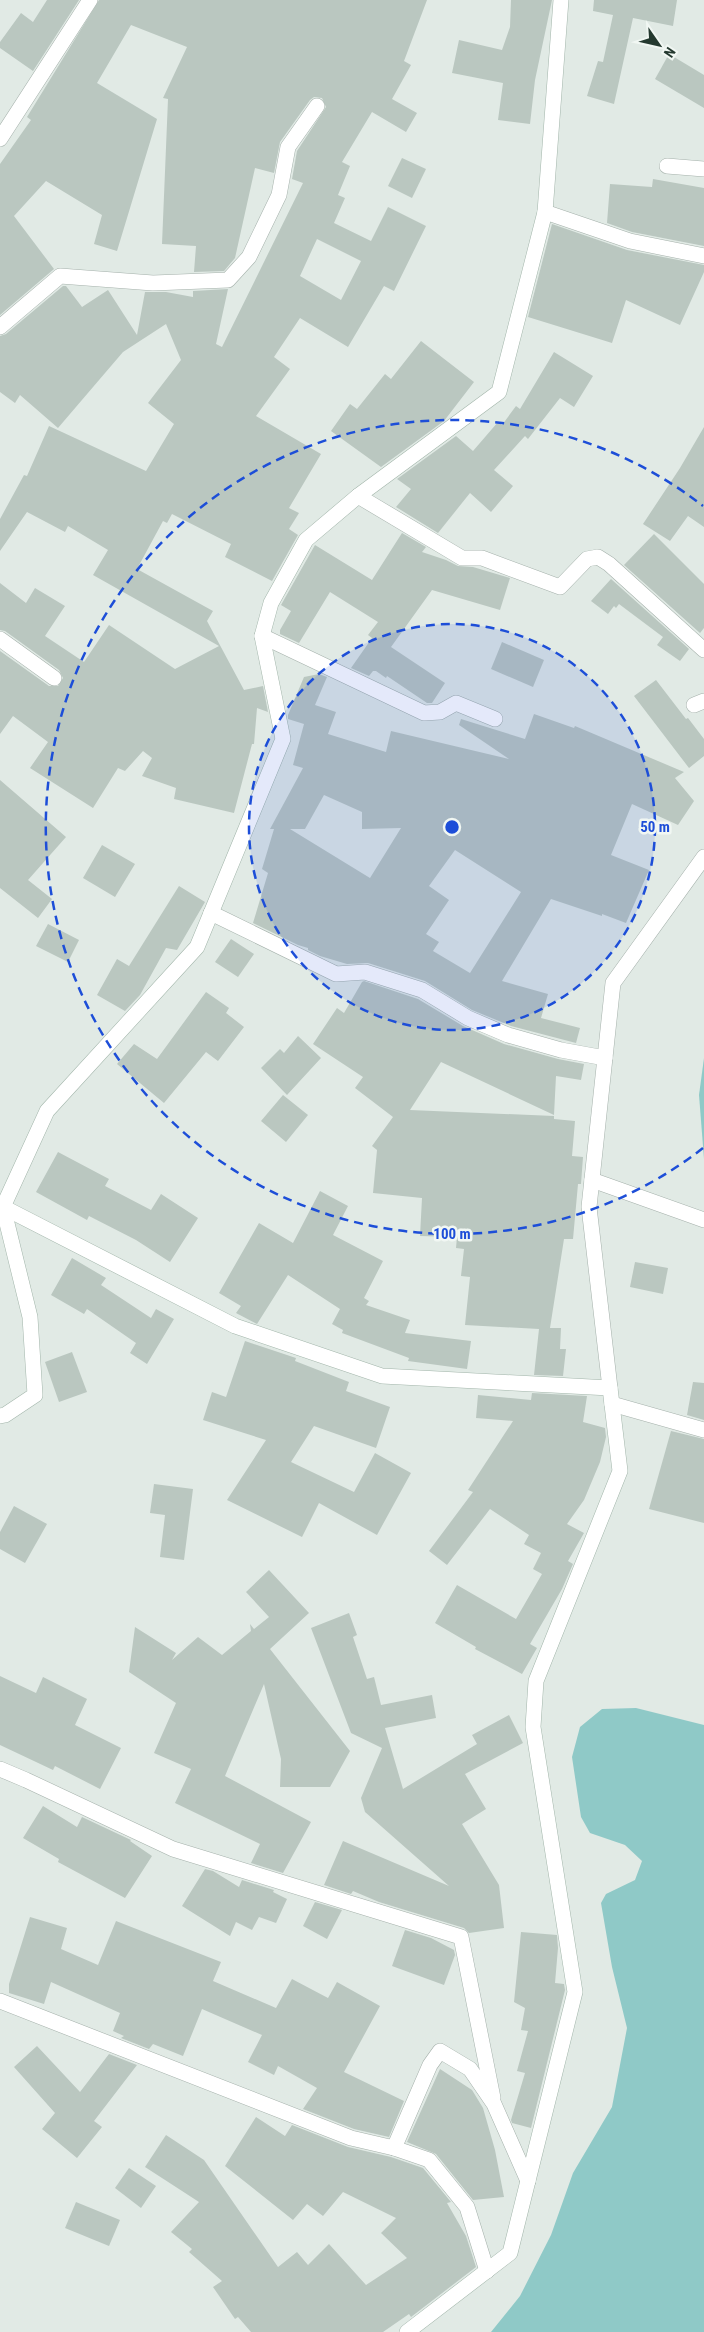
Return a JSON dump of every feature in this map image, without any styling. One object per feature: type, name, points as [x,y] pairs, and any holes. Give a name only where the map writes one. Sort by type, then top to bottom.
[{"type":"street","points":[[0,139],[90,0]]},
{"type":"street","points":[[0,1416],[5,1415],[35,1395],[30,1317],[3,1207],[47,1111],[197,947],[283,739],[262,636],[271,603],[306,540],[358,496],[500,392],[546,212],[561,0]]},
{"type":"street","points":[[0,328],[60,276],[153,283],[228,280],[249,257],[279,195],[288,147],[317,106]]},
{"type":"street","points":[[667,166],[704,169]]},
{"type":"street","points":[[546,212],[630,241],[704,256]]},
{"type":"street","points":[[358,496],[462,558],[482,558],[560,587],[587,559],[598,557],[609,564],[704,650]]},
{"type":"street","points":[[262,636],[424,713],[440,712],[456,703],[495,719]]},
{"type":"street","points":[[0,639],[54,678]]},
{"type":"street","points":[[407,2332],[510,2254],[575,1992],[533,1727],[536,1681],[620,1471],[590,1207],[613,983],[704,858]]},
{"type":"street","points":[[211,912],[336,974],[365,972],[422,990],[468,1018],[508,1035],[561,1050],[605,1058]]},
{"type":"street","points":[[592,1180],[704,1220]]},
{"type":"street","points":[[3,1207],[235,1326],[382,1376],[610,1388]]},
{"type":"street","points":[[612,1404],[704,1430]]},
{"type":"street","points":[[0,1770],[26,1780],[173,1849],[461,1936],[494,2104]]},
{"type":"street","points":[[0,2001],[351,2138],[394,2148],[430,2160],[467,2207],[487,2270]]},
{"type":"street","points":[[394,2148],[430,2065],[440,2051],[470,2068],[494,2104],[528,2181]]},
{"type":"water","points":[[704,1058],[704,1159],[699,1095]]},
{"type":"water","points":[[636,1708],[704,1725],[704,2332],[491,2332],[520,2296],[551,2235],[573,2173],[612,2107],[627,2028],[612,1967],[601,1903],[606,1894],[635,1880],[642,1861],[625,1845],[590,1833],[581,1817],[572,1757],[580,1727],[602,1709]]},
{"type":"building","points":[[47,0],[79,0],[33,71],[0,48],[0,42],[21,13],[33,22]]},
{"type":"building","points":[[99,0],[427,0],[404,61],[411,65],[392,99],[417,113],[406,132],[372,112],[342,162],[350,166],[338,195],[345,198],[334,223],[371,241],[388,207],[426,226],[394,291],[384,286],[348,347],[300,318],[274,357],[290,369],[256,416],[321,454],[289,508],[299,513],[289,529],[298,535],[272,581],[225,557],[231,544],[172,514],[167,523],[163,521],[137,569],[213,611],[207,621],[244,690],[263,686],[268,712],[257,708],[254,744],[252,744],[234,813],[174,799],[176,788],[142,776],[152,758],[143,751],[125,771],[118,768],[93,808],[30,768],[48,742],[13,716],[0,734],[0,651],[49,686],[58,686],[63,678],[59,670],[5,631],[0,630],[0,583],[26,603],[35,588],[65,606],[45,636],[84,662],[109,625],[175,669],[219,646],[93,575],[108,550],[68,526],[65,532],[27,512],[0,551],[0,519],[24,475],[27,476],[49,426],[146,471],[174,424],[148,403],[181,360],[166,324],[123,352],[58,428],[20,395],[15,403],[0,392],[0,336],[6,334],[63,286],[66,286],[82,307],[108,290],[137,335],[145,292],[166,292],[193,297],[193,291],[228,289],[216,344],[222,347],[303,183],[292,179],[297,151],[326,107],[322,98],[314,97],[310,100],[280,142],[274,173],[255,168],[235,258],[224,271],[194,272],[196,246],[162,244],[168,99],[163,98],[187,47],[131,25],[97,83],[157,119],[117,251],[94,244],[102,215],[46,181],[14,216],[54,269],[0,315],[0,164],[31,120],[27,117]],"holes":[[[317,239],[361,261],[341,300],[300,276]]]},
{"type":"building","points":[[511,0],[552,0],[535,80],[530,124],[498,120],[503,83],[452,73],[459,40],[502,50],[510,27]]},
{"type":"building","points":[[594,0],[677,0],[673,26],[633,18],[614,104],[587,96],[598,61],[603,62],[613,15],[593,11]]},
{"type":"building","points":[[669,54],[704,75],[704,108],[655,79]]},
{"type":"building","points":[[402,158],[426,169],[412,198],[388,186]]},
{"type":"building","points":[[653,179],[704,188],[704,246],[632,232],[607,223],[610,184],[652,187]]},
{"type":"building","points":[[552,224],[627,250],[704,265],[704,272],[680,325],[626,300],[612,343],[528,317]]},
{"type":"building","points":[[421,341],[474,382],[444,421],[381,467],[331,431],[350,404],[357,409],[385,374],[391,379]]},
{"type":"building","points":[[554,352],[593,376],[574,407],[560,398],[528,439],[525,436],[494,470],[513,486],[491,512],[470,493],[438,533],[396,507],[411,489],[397,479],[456,436],[473,451],[498,422],[502,425],[516,406],[520,409]]},
{"type":"building","points":[[704,427],[704,527],[688,516],[670,541],[643,524],[680,468]]},
{"type":"building","points":[[402,533],[426,547],[422,552],[458,566],[473,567],[510,578],[500,610],[432,590],[391,647],[445,683],[432,703],[427,703],[387,676],[386,678],[376,671],[373,671],[369,676],[351,668],[372,638],[368,635],[378,622],[330,592],[299,643],[280,634],[280,630],[291,611],[281,605],[315,545],[372,580]]},
{"type":"building","points":[[654,534],[704,584],[704,628],[700,633],[624,565]]},
{"type":"building","points":[[611,579],[689,649],[680,661],[657,645],[663,637],[619,604],[616,608],[614,606],[608,614],[591,601]]},
{"type":"building","points":[[502,642],[544,660],[533,687],[491,669]]},
{"type":"building","points":[[319,674],[327,677],[315,705],[336,712],[328,734],[386,752],[391,731],[509,759],[459,725],[461,719],[525,739],[534,714],[574,728],[575,726],[684,772],[675,778],[694,801],[678,825],[632,804],[611,855],[649,870],[626,923],[551,899],[502,981],[548,994],[541,1018],[580,1028],[576,1043],[511,1026],[472,1010],[425,981],[368,963],[347,964],[320,956],[308,950],[308,948],[253,923],[268,873],[262,869],[274,829],[270,829],[303,768],[293,765],[304,724],[288,719],[288,715],[304,677]],"holes":[[[324,795],[362,812],[362,829],[401,828],[370,878],[290,829],[305,829]],[[455,850],[521,892],[470,973],[433,951],[439,942],[426,934],[449,900],[429,886]]]},
{"type":"building","points":[[656,680],[704,739],[704,756],[689,768],[634,696]]},
{"type":"building","points":[[0,780],[66,837],[28,880],[52,899],[38,918],[0,888]]},
{"type":"building","points":[[102,845],[135,864],[115,897],[83,878]]},
{"type":"building","points":[[179,886],[205,902],[177,950],[166,948],[140,995],[125,1011],[97,995],[117,959],[129,966]]},
{"type":"building","points":[[48,924],[79,940],[68,962],[36,946]]},
{"type":"building","points":[[231,939],[254,954],[238,977],[215,962]]},
{"type":"building","points":[[364,981],[418,999],[463,1026],[504,1044],[584,1064],[581,1080],[556,1076],[554,1115],[441,1062],[410,1110],[554,1116],[554,1119],[575,1121],[572,1156],[583,1157],[581,1184],[578,1184],[573,1239],[564,1239],[550,1328],[561,1328],[560,1349],[566,1349],[563,1376],[534,1375],[539,1329],[465,1325],[470,1277],[461,1276],[464,1249],[456,1248],[457,1237],[420,1236],[422,1198],[373,1193],[377,1150],[372,1146],[393,1117],[355,1088],[363,1077],[313,1044],[337,1008],[344,1013]]},
{"type":"building","points":[[206,992],[229,1008],[226,1013],[244,1027],[218,1061],[206,1052],[164,1103],[117,1064],[134,1044],[157,1059]]},
{"type":"building","points":[[298,1036],[321,1058],[287,1095],[261,1068],[280,1049],[284,1053]]},
{"type":"building","points":[[283,1095],[308,1115],[286,1142],[261,1121]]},
{"type":"building","points":[[58,1152],[109,1179],[105,1186],[151,1210],[161,1194],[198,1218],[170,1262],[136,1240],[89,1216],[87,1220],[36,1192]]},
{"type":"building","points":[[320,1191],[348,1206],[333,1235],[383,1261],[364,1298],[369,1301],[366,1305],[410,1320],[405,1333],[471,1341],[467,1369],[408,1361],[409,1358],[342,1333],[343,1330],[332,1324],[340,1309],[288,1275],[257,1324],[236,1313],[241,1306],[219,1293],[259,1223],[293,1243]]},
{"type":"building","points":[[72,1258],[106,1278],[101,1285],[151,1318],[156,1309],[174,1319],[147,1364],[130,1353],[136,1343],[87,1309],[84,1314],[51,1295]]},
{"type":"building","points":[[635,1262],[668,1268],[663,1294],[630,1287]]},
{"type":"building","points":[[245,1341],[296,1358],[295,1361],[349,1382],[346,1391],[390,1407],[376,1448],[314,1426],[291,1462],[354,1492],[375,1453],[411,1473],[377,1535],[319,1503],[302,1537],[227,1500],[266,1440],[203,1420],[212,1392],[226,1397]]},
{"type":"building","points":[[72,1352],[87,1392],[59,1402],[45,1362]]},
{"type":"building","points":[[693,1382],[704,1383],[704,1420],[687,1415]]},
{"type":"building","points":[[532,1393],[587,1396],[583,1422],[605,1428],[606,1437],[600,1462],[584,1500],[567,1524],[584,1533],[568,1561],[573,1564],[562,1589],[530,1644],[537,1648],[522,1674],[475,1649],[476,1647],[435,1623],[457,1585],[516,1619],[542,1574],[533,1569],[541,1553],[524,1544],[529,1535],[490,1509],[447,1565],[429,1551],[473,1492],[468,1490],[513,1421],[476,1418],[478,1395],[531,1400]]},
{"type":"building","points":[[671,1431],[704,1439],[704,1523],[649,1509]]},
{"type":"building","points":[[154,1484],[193,1489],[184,1560],[160,1557],[165,1515],[150,1513]]},
{"type":"building","points":[[14,1506],[47,1524],[25,1563],[0,1549],[0,1532]]},
{"type":"building","points":[[269,1570],[309,1613],[270,1649],[350,1751],[330,1787],[280,1787],[281,1759],[264,1684],[225,1776],[311,1822],[283,1873],[251,1863],[260,1844],[175,1803],[191,1769],[154,1753],[176,1703],[129,1672],[135,1627],[176,1653],[172,1660],[198,1637],[222,1655],[251,1631],[250,1624],[254,1629],[269,1617],[246,1592]]},
{"type":"building","points":[[349,1613],[357,1635],[353,1637],[367,1679],[374,1677],[381,1705],[432,1695],[436,1718],[385,1728],[403,1789],[477,1744],[472,1735],[509,1715],[523,1743],[465,1774],[486,1809],[462,1824],[499,1885],[504,1928],[469,1933],[464,1928],[379,1902],[353,1891],[351,1894],[324,1885],[343,1841],[449,1886],[365,1812],[361,1798],[382,1748],[351,1733],[311,1628]]},
{"type":"building","points":[[0,1676],[36,1693],[43,1677],[87,1699],[75,1725],[121,1748],[100,1789],[55,1766],[53,1770],[0,1745]]},
{"type":"building","points":[[43,1806],[77,1827],[82,1817],[131,1840],[152,1856],[125,1898],[58,1862],[59,1859],[23,1838]]},
{"type":"building","points":[[205,1869],[213,1871],[239,1887],[242,1880],[274,1890],[273,1892],[287,1899],[276,1923],[259,1917],[252,1930],[236,1922],[230,1936],[182,1906]]},
{"type":"building","points":[[315,1902],[342,1910],[327,1939],[303,1926]]},
{"type":"building","points":[[30,1917],[67,1928],[61,1949],[98,1965],[116,1921],[221,1962],[213,1981],[276,2008],[292,1979],[328,1998],[337,1982],[380,2006],[344,2072],[404,2101],[389,2137],[354,2129],[303,2109],[317,2088],[278,2066],[274,2075],[248,2062],[262,2035],[202,2009],[183,2056],[153,2044],[149,2049],[121,2038],[124,2036],[113,2031],[120,2013],[51,1982],[44,2004],[9,1993],[9,1984]]},
{"type":"building","points":[[405,1930],[431,1938],[454,1950],[455,1955],[444,1985],[392,1966]]},
{"type":"building","points":[[521,1932],[557,1935],[558,1948],[555,1983],[564,1984],[565,1990],[531,2128],[512,2123],[511,2120],[525,2073],[517,2071],[528,2031],[521,2030],[525,2008],[514,2002]]},
{"type":"building","points":[[37,2046],[80,2092],[109,2054],[137,2065],[94,2121],[102,2127],[77,2158],[42,2129],[55,2113],[14,2067]]},
{"type":"building","points":[[440,2069],[472,2090],[483,2108],[495,2150],[504,2197],[473,2200],[436,2154],[407,2142]]},
{"type":"building","points":[[256,2117],[285,2136],[292,2125],[348,2147],[391,2157],[423,2168],[451,2202],[447,2203],[466,2236],[476,2267],[411,2317],[409,2314],[383,2332],[251,2332],[238,2317],[235,2319],[213,2287],[222,2281],[189,2252],[192,2249],[171,2232],[199,2202],[145,2167],[166,2135],[204,2160],[278,2267],[297,2252],[308,2265],[329,2244],[366,2285],[407,2258],[381,2233],[396,2218],[343,2192],[323,2216],[307,2204],[293,2220],[225,2166]]},
{"type":"building","points":[[129,2168],[156,2186],[141,2208],[115,2188]]},
{"type":"building","points":[[76,2202],[120,2220],[109,2246],[65,2228]]}]
